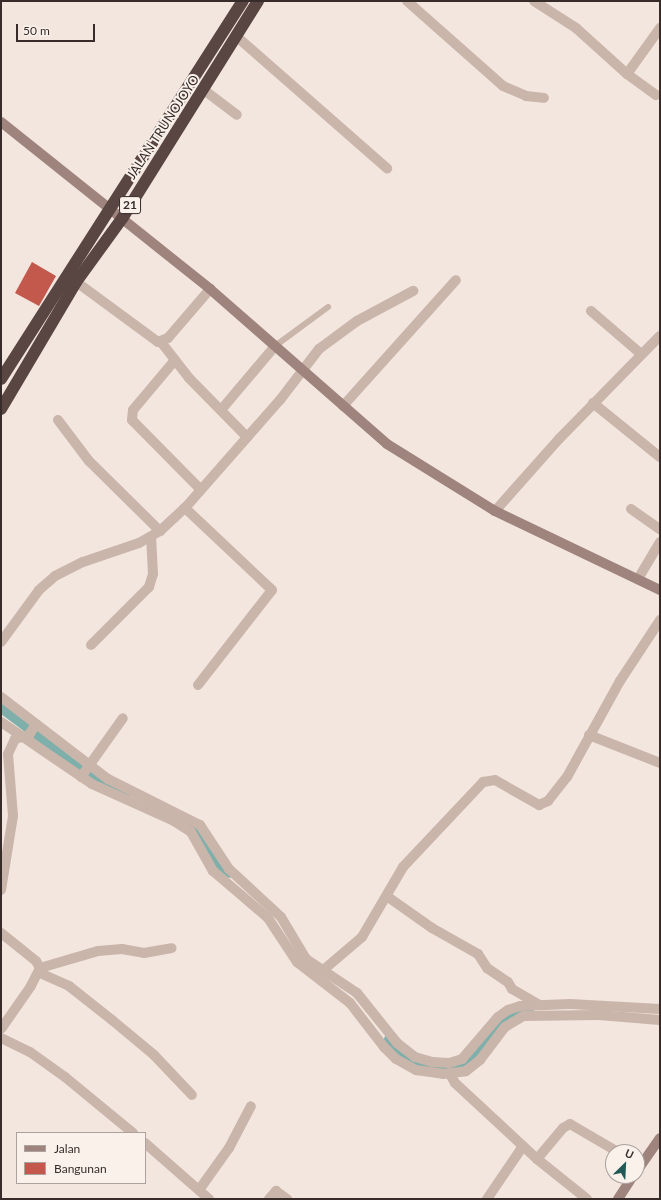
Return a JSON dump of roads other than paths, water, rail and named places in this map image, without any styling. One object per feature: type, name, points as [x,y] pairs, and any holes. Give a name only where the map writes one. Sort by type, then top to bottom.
[{"type":"highway","name":"JALAN TRUNOJOYO","points":[[1,409],[42,342],[72,279],[112,209],[243,1]]},
{"type":"highway","name":"JALAN TRUNOJOYO","points":[[1,379],[30,333],[122,217],[204,90],[258,1]]},
{"type":"main road","points":[[1,122],[112,209],[210,289],[387,444],[495,510],[660,590]]},
{"type":"main road","points":[[645,1158],[660,1138]]},
{"type":"main road","points":[[618,1199],[628,1184]]},
{"type":"street","points":[[408,1],[503,86],[526,96],[544,98]]},
{"type":"street","points":[[534,1],[576,28],[628,74],[656,95]]},
{"type":"street","points":[[628,74],[660,28]]},
{"type":"street","points":[[236,36],[387,168]]},
{"type":"street","points":[[204,90],[237,115]]},
{"type":"street","points":[[72,279],[156,342],[161,342],[168,338],[210,289]]},
{"type":"street","points":[[343,406],[456,280]]},
{"type":"street","points":[[1,642],[39,590],[66,569],[113,553],[160,531],[186,508],[328,342],[357,321],[413,291]]},
{"type":"street","points":[[592,311],[641,354]]},
{"type":"street","points":[[495,510],[593,403],[660,336]]},
{"type":"street","points":[[161,342],[175,360],[220,410],[247,437]]},
{"type":"street","points":[[220,410],[275,346]]},
{"type":"street","points":[[175,360],[133,410],[132,420],[201,490]]},
{"type":"street","points":[[593,403],[660,457]]},
{"type":"street","points":[[58,420],[89,460],[160,531]]},
{"type":"street","points":[[186,508],[270,587],[272,591],[198,686]]},
{"type":"street","points":[[631,509],[660,529]]},
{"type":"street","points":[[91,645],[149,587],[153,574],[150,537]]},
{"type":"street","points":[[638,579],[660,542]]},
{"type":"street","points":[[320,974],[357,944],[388,897],[403,867],[483,782],[495,780],[528,800],[544,804],[567,776],[589,735],[660,620]]},
{"type":"street","points":[[1,696],[30,731],[84,770],[117,797],[174,821],[195,828]]},
{"type":"street","points":[[84,770],[122,718]]},
{"type":"street","points":[[1,722],[30,731],[84,770],[127,790],[195,828],[212,856],[281,917],[306,959],[320,974],[357,993],[407,1053],[423,1061],[460,1073],[473,1067],[505,1027],[523,1016],[599,1010],[660,1009]]},
{"type":"street","points":[[1,890],[14,805],[8,754],[12,742],[30,731]]},
{"type":"street","points":[[589,735],[660,764]]},
{"type":"street","points":[[388,897],[432,928],[478,954],[487,968],[508,982],[512,989],[538,1004]]},
{"type":"street","points":[[1,933],[36,960],[40,970],[69,986],[154,1055],[192,1095]]},
{"type":"street","points":[[1,1029],[40,970],[98,951],[122,949],[144,953],[172,948]]},
{"type":"street","points":[[444,1069],[462,1059],[504,1012],[515,1008],[538,1004],[599,1010],[660,1020]]},
{"type":"street","points":[[1,1038],[30,1052],[65,1076],[132,1132]]},
{"type":"street","points":[[444,1069],[455,1083],[537,1159],[587,1199]]},
{"type":"street","points":[[199,1190],[229,1148],[251,1106]]},
{"type":"street","points":[[537,1159],[563,1128],[570,1124],[605,1144]]},
{"type":"street","points":[[146,1144],[209,1199]]},
{"type":"street","points":[[486,1199],[523,1146]]},
{"type":"street","points":[[269,1199],[276,1191],[287,1199]]},
{"type":"lane","points":[[275,346],[328,307]]},
{"type":"lane","points":[[30,333],[42,342]]},
{"type":"waterway","points":[[1,707],[103,783],[125,793]]},
{"type":"waterway","points":[[184,820],[203,836],[212,857],[230,872]]},
{"type":"waterway","points":[[389,1039],[399,1051],[423,1065],[448,1069],[466,1064],[516,1011],[528,1010]]}]
